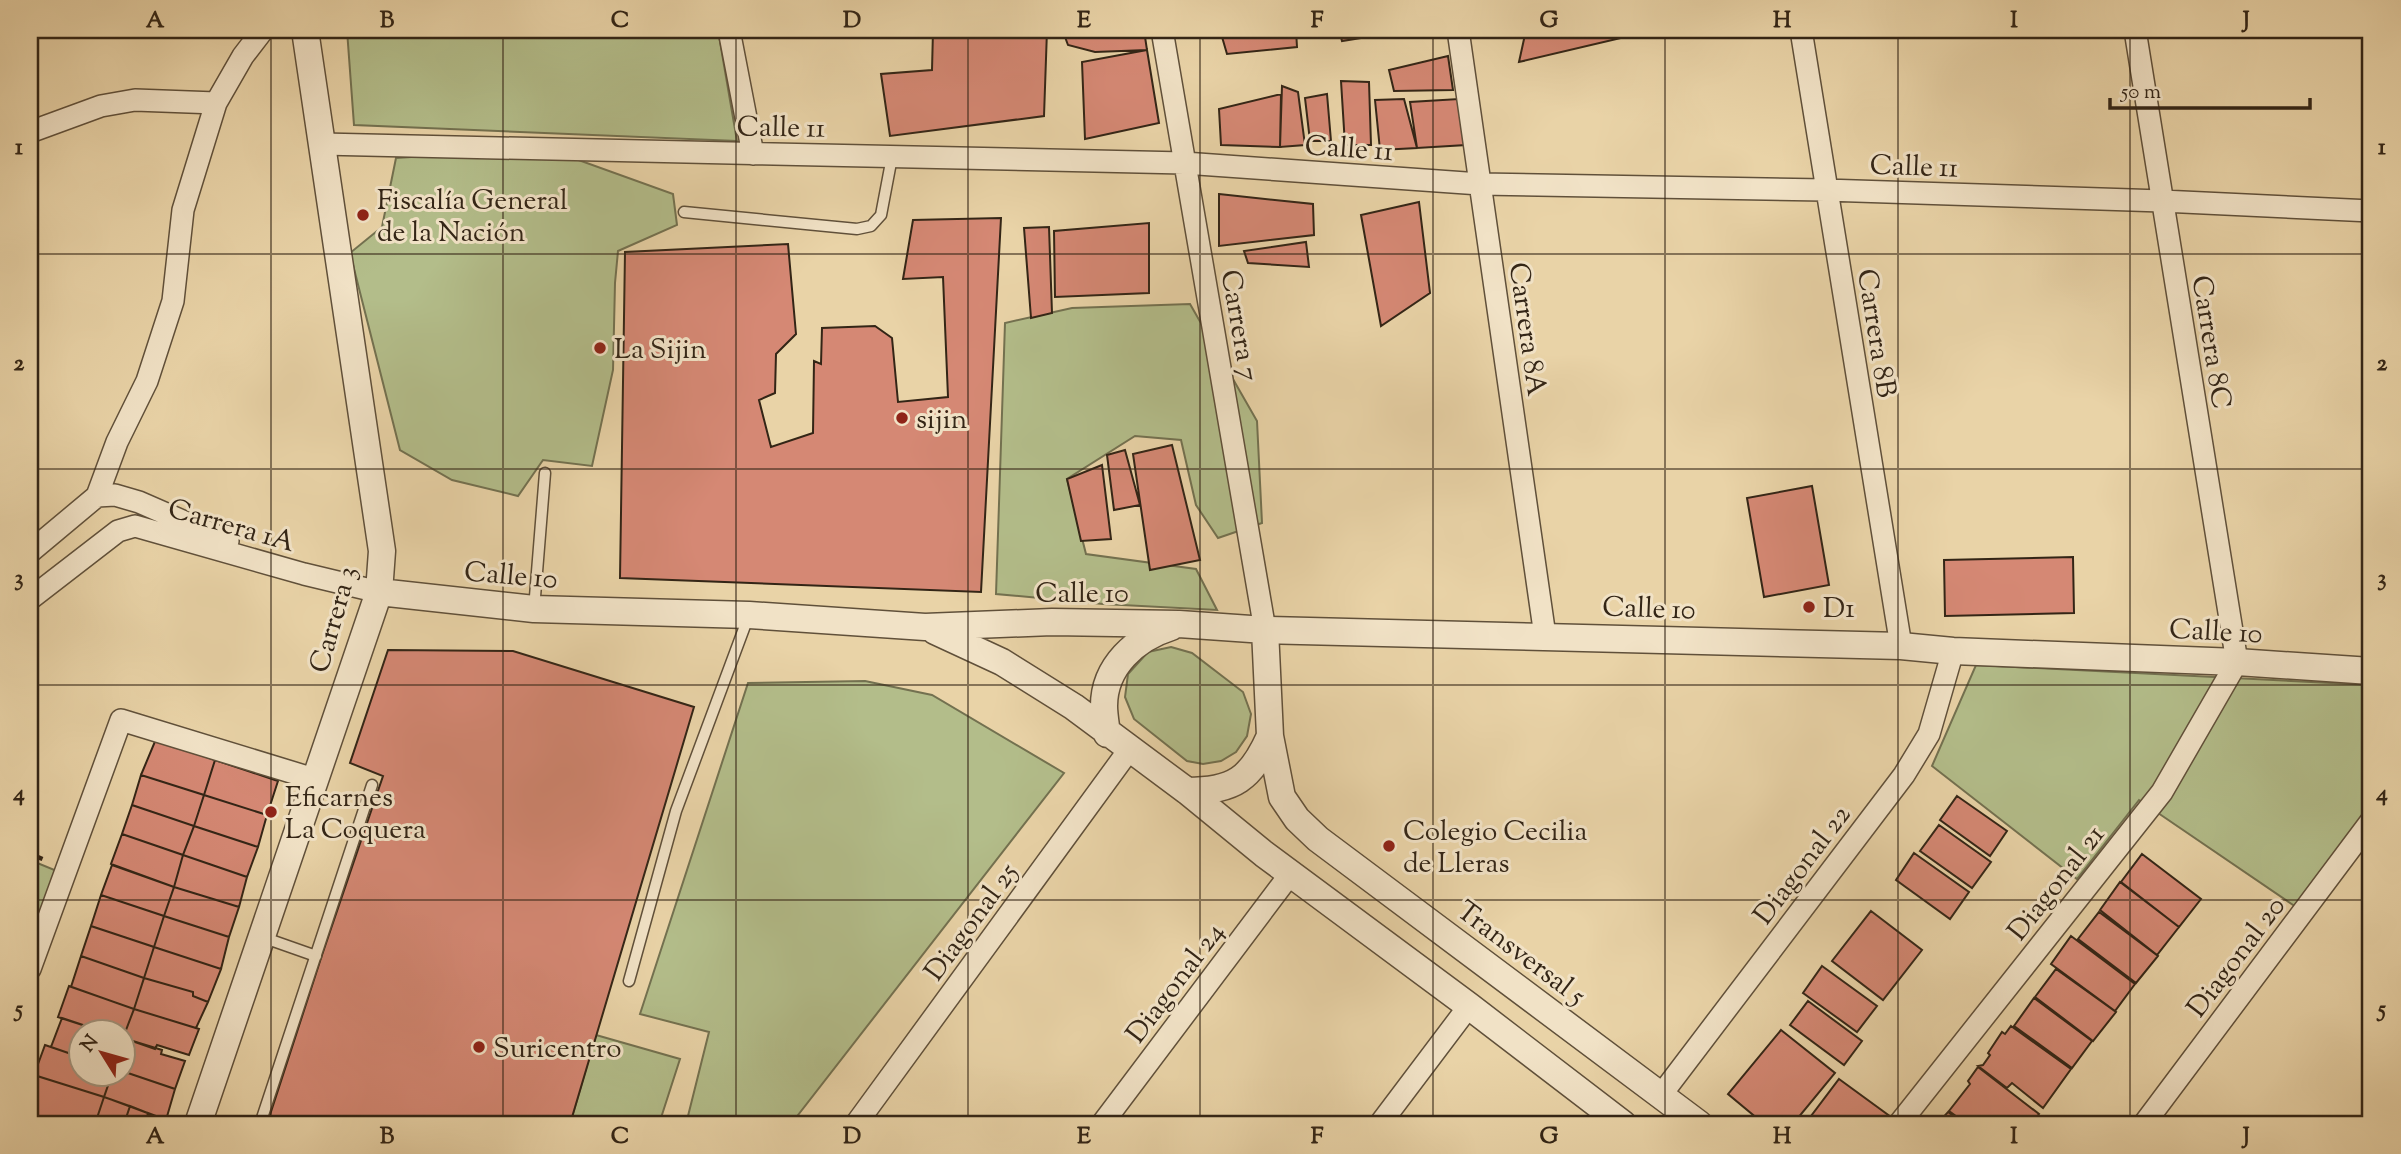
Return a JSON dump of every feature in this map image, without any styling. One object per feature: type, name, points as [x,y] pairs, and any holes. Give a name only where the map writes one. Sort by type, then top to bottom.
[{"type":"street","points":[[30,552],[97,496],[117,442],[147,381],[173,301],[183,210],[216,103],[243,56],[263,30]]},
{"type":"street","name":"Carrera 3","points":[[198,1124],[379,592],[382,551],[305,30]]},
{"type":"street","points":[[729,30],[752,154]]},
{"type":"street","name":"Carrera 7","points":[[1162,30],[1265,630]]},
{"type":"street","name":"Carrera 8A","points":[[1458,30],[1545,636]]},
{"type":"street","name":"Carrera 8B","points":[[1801,30],[1901,646]]},
{"type":"street","name":"Carrera 8C","points":[[2135,30],[2237,662]]},
{"type":"street","points":[[30,132],[101,106],[135,100],[216,103]]},
{"type":"street","name":"Calle 11","points":[[322,144],[1184,163],[1480,184],[1825,190],[2371,211]]},
{"type":"street","name":"Carrera 1A","points":[[97,496],[115,495],[139,502],[304,574]]},
{"type":"street","name":"Carrera 1A","points":[[30,599],[118,531],[135,526],[304,574]]},
{"type":"street","name":"Calle 10","points":[[304,574],[379,592],[534,609],[749,615],[925,627],[1052,622],[1179,624],[1265,630],[1901,646],[1953,651],[2237,662],[2371,671]]},
{"type":"street","points":[[1107,734],[1104,704],[1111,676],[1127,651],[1151,634],[1179,624]]},
{"type":"street","name":"Calle 10","points":[[925,627],[1011,667],[1073,707],[1187,791]]},
{"type":"street","name":"Transversal 5","points":[[1265,630],[1270,736],[1282,797],[1297,819],[1318,839],[1699,1124]]},
{"type":"street","name":"Diagonal 22","points":[[1661,1095],[1904,775],[1929,734],[1953,651]]},
{"type":"street","name":"Diagonal 21","points":[[1899,1124],[2162,792],[2237,662]]},
{"type":"street","points":[[30,969],[121,720],[314,779]]},
{"type":"street","points":[[1187,791],[1214,791],[1239,780],[1259,761],[1270,736]]},
{"type":"street","name":"Diagonal 25","points":[[856,1124],[1129,750]]},
{"type":"street","points":[[1187,791],[1623,1124]]},
{"type":"street","name":"Diagonal 20","points":[[2144,1124],[2371,821]]},
{"type":"street","name":"Diagonal 24","points":[[1102,1124],[1291,873]]},
{"type":"street","points":[[1380,1124],[1469,1006]]},
{"type":"lane","points":[[684,212],[857,229],[871,226],[881,215],[892,157]]},
{"type":"lane","points":[[534,609],[545,473]]},
{"type":"lane","points":[[629,981],[676,811],[749,615]]},
{"type":"lane","points":[[260,1124],[372,785]]},
{"type":"lane","points":[[261,937],[316,956]]},
{"type":"green space","points":[[347,30],[718,30],[737,141],[354,125]]},
{"type":"green space","points":[[443,155],[573,158],[673,194],[677,225],[618,251],[613,370],[592,466],[543,460],[518,496],[452,480],[400,450],[350,253],[382,227],[396,158]]},
{"type":"green space","points":[[1190,304],[1257,421],[1262,523],[1218,538],[1196,505],[1181,440],[1135,436],[1067,479],[1086,554],[1196,569],[1217,610],[1103,604],[996,594],[1005,323],[1072,308]]},
{"type":"green space","points":[[1171,647],[1192,653],[1243,692],[1251,714],[1247,736],[1236,752],[1221,761],[1203,764],[1187,761],[1134,719],[1125,697],[1128,674],[1148,652]]},
{"type":"green space","points":[[1976,665],[2371,685],[2371,807],[2296,907],[2139,800],[2077,879],[1932,766]]},
{"type":"green space","points":[[865,681],[932,695],[1064,773],[791,1124],[686,1124],[709,1032],[640,1014],[748,683]]},
{"type":"green space","points":[[30,860],[57,871],[30,945]]},
{"type":"green space","points":[[596,1035],[680,1059],[659,1124],[570,1124]]},
{"type":"building","points":[[1047,30],[1044,116],[890,136],[881,74],[932,70],[933,31]]},
{"type":"building","points":[[1066,30],[1144,30],[1147,50],[1095,52],[1068,45]]},
{"type":"building","points":[[1220,30],[1296,30],[1297,47],[1227,54]]},
{"type":"building","points":[[1339,30],[1410,30],[1342,41]]},
{"type":"building","points":[[1526,30],[1641,30],[1642,33],[1519,62]]},
{"type":"building","points":[[1147,50],[1159,123],[1085,139],[1082,62]]},
{"type":"building","points":[[1448,56],[1453,90],[1394,91],[1389,70]]},
{"type":"building","points":[[1341,81],[1369,82],[1371,145],[1345,145]]},
{"type":"building","points":[[1282,86],[1298,92],[1305,145],[1280,147]]},
{"type":"building","points":[[1281,94],[1280,147],[1221,145],[1219,109]]},
{"type":"building","points":[[1327,94],[1331,141],[1310,141],[1305,98]]},
{"type":"building","points":[[1404,99],[1417,148],[1380,150],[1375,100]]},
{"type":"building","points":[[1459,99],[1466,145],[1417,148],[1410,102]]},
{"type":"building","points":[[1219,194],[1313,204],[1314,235],[1219,246]]},
{"type":"building","points":[[1419,202],[1430,293],[1381,326],[1361,215]]},
{"type":"building","name":"sijin","points":[[1001,218],[981,592],[620,578],[625,252],[788,244],[796,334],[776,354],[775,393],[759,400],[771,447],[813,433],[814,361],[821,364],[822,328],[875,326],[892,338],[898,402],[948,397],[943,277],[903,279],[913,220]]},
{"type":"building","points":[[1149,223],[1149,293],[1055,297],[1054,231]]},
{"type":"building","points":[[1049,227],[1052,313],[1031,318],[1024,228]]},
{"type":"building","points":[[1306,242],[1309,267],[1248,263],[1244,251]]},
{"type":"building","points":[[1172,445],[1200,560],[1150,570],[1133,454]]},
{"type":"building","points":[[1125,450],[1140,505],[1114,510],[1107,455]]},
{"type":"building","points":[[1102,465],[1111,539],[1081,541],[1067,479]]},
{"type":"building","points":[[1812,486],[1829,585],[1764,597],[1747,498]]},
{"type":"building","points":[[2073,557],[2074,613],[1945,616],[1944,560]]},
{"type":"building","points":[[388,650],[513,651],[694,707],[570,1124],[267,1124],[383,776],[350,763]]},
{"type":"building","points":[[156,739],[215,760],[204,795],[141,775]]},
{"type":"building","points":[[215,760],[278,781],[267,815],[204,795]]},
{"type":"building","points":[[141,775],[204,795],[194,826],[132,805]]},
{"type":"building","points":[[204,795],[267,815],[258,847],[194,826]]},
{"type":"building","points":[[1957,796],[2007,831],[1990,856],[1940,820]]},
{"type":"building","points":[[132,805],[194,826],[183,855],[122,834]]},
{"type":"building","points":[[1939,825],[1991,862],[1972,888],[1920,851]]},
{"type":"building","points":[[194,826],[258,847],[247,877],[183,855]]},
{"type":"building","points":[[122,834],[183,855],[174,887],[111,864]]},
{"type":"building","points":[[1914,853],[1969,892],[1950,919],[1896,880]]},
{"type":"building","points":[[2142,854],[2201,899],[2179,927],[2121,882]]},
{"type":"building","points":[[183,855],[247,877],[239,907],[174,887]]},
{"type":"building","points":[[112,865],[174,887],[164,916],[101,895]]},
{"type":"building","points":[[2120,882],[2179,927],[2157,955],[2100,910]]},
{"type":"building","points":[[174,887],[239,907],[229,937],[164,916]]},
{"type":"building","points":[[101,895],[164,916],[154,947],[91,926]]},
{"type":"building","points":[[1871,911],[1922,950],[1883,1000],[1832,961]]},
{"type":"building","points":[[2099,912],[2158,956],[2136,983],[2078,939]]},
{"type":"building","points":[[164,916],[229,937],[221,969],[154,947]]},
{"type":"building","points":[[91,926],[154,947],[144,978],[81,956]]},
{"type":"building","points":[[2071,936],[2135,984],[2115,1011],[2051,964]]},
{"type":"building","points":[[154,947],[221,969],[208,1002],[193,996],[193,992],[144,978]]},
{"type":"building","points":[[81,956],[144,978],[134,1009],[71,987]]},
{"type":"building","points":[[1822,966],[1877,1006],[1857,1032],[1803,993]]},
{"type":"building","points":[[2056,969],[2116,1012],[2093,1041],[2035,997]]},
{"type":"building","points":[[144,978],[193,992],[193,996],[208,1002],[196,1028],[134,1009]]},
{"type":"building","points":[[69,986],[134,1009],[131,1018],[66,1020],[58,1017]]},
{"type":"building","points":[[2034,998],[2092,1041],[2072,1068],[2014,1026]]},
{"type":"building","points":[[1808,1001],[1862,1041],[1844,1065],[1790,1025]]},
{"type":"building","points":[[134,1009],[199,1029],[189,1055],[157,1045],[155,1049],[136,1042],[136,1018],[131,1018]]},
{"type":"building","points":[[62,1018],[66,1019],[66,1052],[51,1047]]},
{"type":"building","points":[[2011,1026],[2071,1069],[2043,1108],[2012,1083],[2007,1088],[1978,1066],[1983,1065],[2002,1032],[2005,1034]]},
{"type":"building","points":[[1781,1030],[1835,1073],[1793,1124],[1764,1124],[1728,1094]]},
{"type":"building","points":[[136,1042],[162,1050],[161,1054],[185,1061],[175,1089],[136,1076]]},
{"type":"building","points":[[45,1045],[66,1052],[66,1085],[34,1075]]},
{"type":"building","points":[[1978,1067],[2039,1114],[2031,1124],[1967,1124],[1949,1111],[1970,1084],[1968,1081]]},
{"type":"building","points":[[34,1075],[66,1085],[66,1088],[75,1088],[104,1097],[95,1124],[58,1124],[30,1116],[30,1088]]},
{"type":"building","points":[[136,1076],[175,1089],[166,1120],[104,1097],[107,1088],[136,1088]]},
{"type":"building","points":[[1839,1079],[1891,1117],[1886,1124],[1805,1124]]},
{"type":"building","points":[[75,1088],[107,1088],[104,1097]]},
{"type":"building","points":[[104,1097],[130,1106],[124,1124],[95,1124]]},
{"type":"building","points":[[130,1106],[148,1113],[145,1124],[124,1124]]},
{"type":"building","points":[[1948,1112],[1964,1124],[1937,1124]]},
{"type":"building","points":[[148,1113],[177,1124],[145,1124]]},
{"type":"place","name":"Fiscalía General de la Nación","points":[[363,215]]},
{"type":"place","name":"La Sijin","points":[[600,348]]},
{"type":"place","name":"sijin","points":[[902,418]]},
{"type":"place","name":"D1","points":[[1809,607]]},
{"type":"place","name":"Eficarnes La Coquera","points":[[271,812]]},
{"type":"place","name":"Colegio Cecilia de Lleras","points":[[1389,846]]},
{"type":"place","name":"Suricentro","points":[[479,1047]]}]
